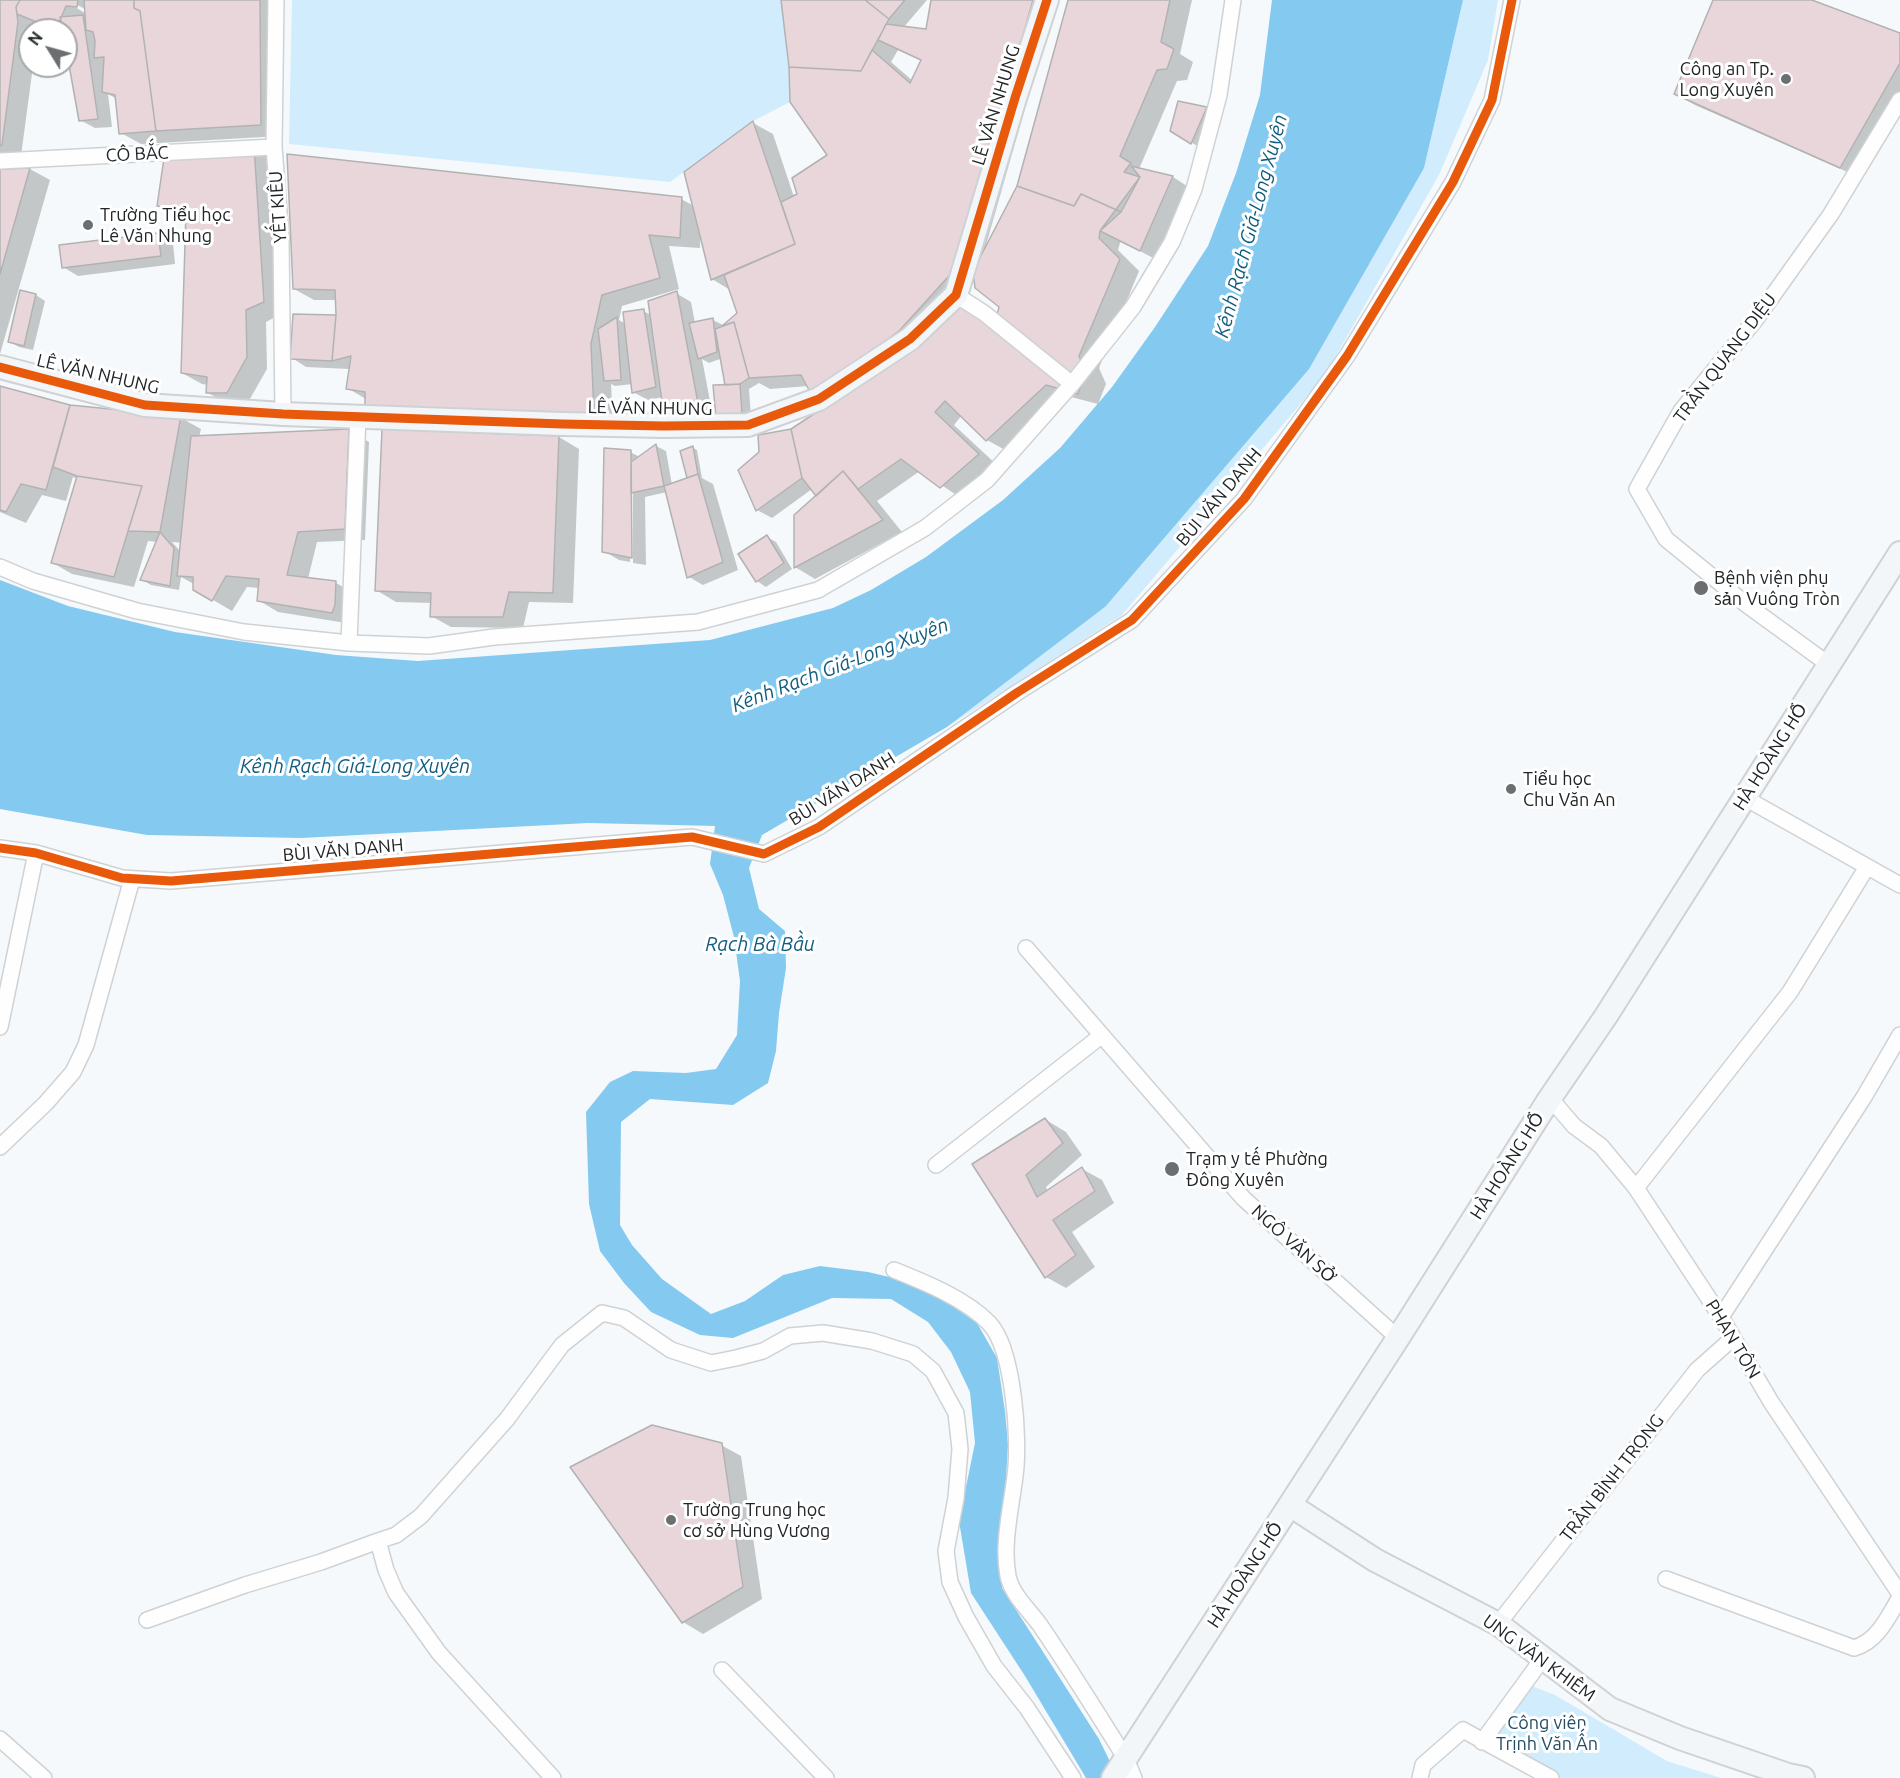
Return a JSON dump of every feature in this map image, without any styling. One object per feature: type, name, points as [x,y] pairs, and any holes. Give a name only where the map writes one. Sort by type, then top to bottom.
[{"type":"street","name":"YẾT KIÊU","points":[[276,0],[274,147],[281,238],[283,414]]},
{"type":"street","name":"LÊ VĂN NHUNG","points":[[0,367],[145,405],[283,414],[562,424],[748,425],[819,399],[910,339],[956,295],[1047,0]]},
{"type":"street","points":[[0,567],[44,584],[136,612],[244,632],[349,642],[429,646],[494,637],[698,622],[818,590],[925,528],[987,480],[1072,384],[1133,307],[1172,242],[1194,189],[1219,95],[1233,0]]},
{"type":"street","name":"BÙI VĂN DANH","points":[[0,848],[40,854],[127,878],[171,881],[692,837],[764,854],[819,827],[1018,692],[1132,620],[1244,499],[1347,356],[1453,182],[1492,100],[1512,0]]},
{"type":"street","name":"TRẦN QUANG DIỆU","points":[[1828,664],[1747,605],[1666,539],[1637,489],[1681,411],[1756,319],[1831,214],[1900,100]]},
{"type":"street","name":"CÔ BẮC","points":[[0,161],[274,147]]},
{"type":"street","points":[[956,295],[984,313],[1072,384]]},
{"type":"street","points":[[349,642],[358,416]]},
{"type":"street","name":"HÀ HOÀNG HỔ","points":[[1124,1770],[1290,1505],[1900,553]]},
{"type":"street","points":[[1745,798],[1900,885]]},
{"type":"street","points":[[0,1027],[40,854]]},
{"type":"street","points":[[1635,1188],[1790,992],[1867,867]]},
{"type":"street","points":[[0,1147],[46,1103],[73,1072],[86,1045],[127,878]]},
{"type":"street","name":"NGÔ VĂN SỞ","points":[[1026,948],[1243,1198],[1398,1338]]},
{"type":"street","points":[[1721,1317],[1864,1097],[1900,1035]]},
{"type":"street","points":[[936,1165],[1101,1036]]},
{"type":"street","name":"PHAN TÔN","points":[[1550,1098],[1574,1126],[1600,1146],[1635,1188],[1721,1317],[1771,1402],[1900,1596]]},
{"type":"street","points":[[894,1270],[948,1294],[988,1322],[999,1336],[1005,1353],[1015,1409],[1016,1468],[1006,1547],[1008,1577],[1013,1589],[1040,1624],[1124,1770]]},
{"type":"street","points":[[147,1620],[396,1535],[421,1516],[507,1419],[562,1345],[602,1313],[624,1318],[671,1350],[711,1363],[764,1351],[790,1336],[823,1333],[872,1341],[913,1354],[933,1371],[956,1413],[960,1449],[956,1498],[946,1551],[950,1582],[966,1617],[994,1666],[1027,1708],[1072,1778]]},
{"type":"street","name":"TRẦN BÌNH TRỌNG","points":[[1498,1624],[1697,1370],[1733,1338]]},
{"type":"street","name":"UNG VĂN KHIÊM","points":[[1290,1505],[1376,1560],[1498,1624],[1610,1709],[1680,1738],[1803,1778]]},
{"type":"street","points":[[378,1541],[386,1570],[396,1593],[440,1653],[553,1778]]},
{"type":"street","points":[[1666,1579],[1854,1648],[1866,1644],[1876,1635],[1900,1596]]},
{"type":"street","points":[[1482,1742],[1543,1658]]},
{"type":"street","points":[[722,1670],[826,1778]]},
{"type":"street","points":[[1420,1778],[1423,1765],[1462,1730],[1549,1777]]},
{"type":"street","points":[[0,1739],[44,1778]]},
{"type":"green space","points":[[292,0],[781,0],[789,67],[790,102],[753,121],[670,182],[289,144]]},
{"type":"green space","points":[[1463,0],[1498,0],[1488,60],[1439,175],[1325,375],[1122,615],[947,727],[1105,607],[1424,168]]},
{"type":"green space","name":"Công viên Trịnh Văn Ấn","points":[[1527,1684],[1555,1695],[1667,1761],[1721,1778],[1551,1778],[1482,1742]]},
{"type":"water","points":[[1272,0],[1463,0],[1424,168],[1309,369],[1105,607],[947,727],[762,835],[749,868],[759,909],[785,931],[786,968],[776,1051],[768,1083],[733,1105],[650,1099],[621,1122],[620,1225],[632,1245],[662,1279],[711,1314],[745,1301],[783,1275],[820,1266],[868,1272],[902,1280],[945,1301],[977,1323],[997,1358],[1005,1411],[1008,1445],[1002,1588],[1099,1739],[1118,1778],[1086,1778],[1025,1676],[971,1593],[959,1521],[975,1443],[970,1392],[951,1352],[928,1322],[891,1299],[832,1298],[733,1338],[700,1335],[651,1312],[624,1283],[600,1251],[589,1204],[586,1112],[610,1082],[633,1071],[686,1073],[716,1069],[737,1035],[740,981],[734,937],[723,895],[710,864],[715,826],[588,823],[301,838],[147,835],[0,809],[0,580],[68,606],[175,632],[336,655],[418,661],[710,640],[833,608],[871,590],[926,557],[1003,500],[1060,448],[1112,387],[1208,246],[1236,173],[1260,95]]},
{"type":"building","points":[[0,0],[20,0],[16,7],[18,22],[2,145],[0,146]]},
{"type":"building","points":[[20,0],[78,0],[77,7],[66,6],[61,18],[27,18],[17,14],[16,7]]},
{"type":"building","points":[[84,0],[134,0],[134,8],[140,11],[156,131],[119,134],[115,95],[102,92],[104,57],[94,58],[95,41],[93,32],[86,30]]},
{"type":"building","points":[[134,0],[260,0],[261,125],[156,131],[140,11],[134,8]]},
{"type":"building","points":[[781,0],[865,0],[889,19],[861,71],[789,67]]},
{"type":"building","points":[[865,0],[905,0],[889,19]]},
{"type":"building","points":[[931,0],[1033,0],[957,267],[900,330],[850,368],[810,392],[801,375],[749,378],[734,322],[722,326],[737,313],[724,275],[795,244],[781,202],[797,194],[792,178],[827,155],[790,102],[789,67],[861,71],[872,50],[910,83],[921,60],[878,40],[886,24],[926,29]]},
{"type":"building","points":[[1068,0],[1170,0],[1161,42],[1174,49],[1167,69],[1157,70],[1120,156],[1131,163],[1124,172],[1140,177],[1121,212],[1081,194],[1074,206],[1017,186]]},
{"type":"building","name":"Công an Tp. Long Xuyên","points":[[1713,0],[1812,0],[1900,33],[1900,63],[1840,168],[1674,94]]},
{"type":"building","points":[[83,15],[98,119],[79,121],[71,78],[78,78],[78,18],[60,17]]},
{"type":"building","points":[[1178,101],[1207,107],[1191,144],[1170,131]]},
{"type":"building","points":[[753,121],[795,244],[711,280],[684,172]]},
{"type":"building","points":[[254,145],[264,302],[246,310],[247,357],[227,393],[206,393],[207,377],[181,373],[186,211],[157,206],[164,158]]},
{"type":"building","points":[[287,154],[682,197],[680,238],[649,235],[660,278],[602,295],[591,344],[594,413],[365,407],[365,392],[346,389],[351,356],[332,361],[336,315],[335,290],[293,289]]},
{"type":"building","points":[[1131,166],[1173,176],[1140,251],[1100,231],[1140,177]]},
{"type":"building","points":[[30,168],[0,274],[0,169]]},
{"type":"building","points":[[1017,186],[1074,206],[1081,194],[1121,212],[1100,231],[1099,238],[1120,259],[1079,356],[1086,372],[1078,394],[1046,385],[986,441],[945,401],[935,412],[979,454],[940,488],[901,459],[858,489],[843,471],[816,496],[802,478],[791,429],[873,375],[959,305],[994,327],[999,307],[975,288],[973,271]]},
{"type":"building","points":[[158,233],[161,256],[62,268],[59,245]]},
{"type":"building","points":[[20,290],[36,294],[24,346],[8,342]]},
{"type":"building","points":[[677,291],[701,419],[664,416],[648,301]]},
{"type":"building","points":[[644,309],[656,387],[632,393],[623,312]]},
{"type":"building","points":[[293,314],[336,315],[332,361],[290,359]]},
{"type":"building","points":[[617,317],[621,380],[604,381],[598,329]]},
{"type":"building","points":[[713,318],[717,352],[698,359],[689,323]]},
{"type":"building","points":[[734,322],[749,378],[740,384],[725,385],[715,329]]},
{"type":"building","points":[[740,384],[742,413],[716,418],[713,385]]},
{"type":"building","points":[[0,386],[70,405],[46,490],[21,484],[6,512],[0,510]]},
{"type":"building","points":[[70,405],[181,416],[160,532],[128,531],[142,486],[77,476],[53,467]]},
{"type":"building","points":[[349,429],[345,529],[298,532],[287,575],[336,581],[335,605],[332,613],[257,601],[259,579],[226,576],[212,601],[193,590],[193,577],[177,576],[191,436]]},
{"type":"building","points":[[382,429],[559,436],[553,593],[509,592],[503,617],[430,617],[431,593],[375,591]]},
{"type":"building","points":[[791,429],[802,478],[756,511],[738,470],[759,452],[758,435]]},
{"type":"building","points":[[656,444],[664,486],[631,493],[631,462]]},
{"type":"building","points":[[693,446],[698,474],[687,478],[680,451]]},
{"type":"building","points":[[604,448],[631,450],[632,558],[602,552]]},
{"type":"building","points":[[843,471],[883,520],[794,568],[794,515]]},
{"type":"building","points":[[698,474],[723,562],[687,578],[664,486]]},
{"type":"building","points":[[77,476],[142,486],[114,577],[51,563]]},
{"type":"building","points":[[160,532],[174,548],[170,586],[140,580]]},
{"type":"building","points":[[767,535],[784,563],[756,582],[738,554]]},
{"type":"building","points":[[1045,1118],[1063,1143],[1026,1175],[1037,1197],[1082,1167],[1095,1191],[1053,1220],[1076,1255],[1045,1278],[972,1164]]},
{"type":"building","points":[[652,1425],[722,1443],[743,1587],[682,1623],[570,1467]]},
{"type":"cycle path","points":[[0,367],[145,405],[283,414],[562,424],[748,425],[819,399],[910,339],[956,295],[1047,0]]},
{"type":"cycle path","points":[[0,848],[36,853],[122,878],[171,881],[692,837],[764,854],[819,827],[1018,692],[1132,620],[1244,499],[1347,356],[1453,182],[1492,100],[1512,0]]},
{"type":"place","name":"Công an Tp. Long Xuyên","points":[[1786,79]]},
{"type":"place","name":"Trường Tiểu học Lê Văn Nhung","points":[[88,225]]},
{"type":"place","name":"Bệnh viện phụ sản Vuông Tròn","points":[[1701,588]]},
{"type":"place","name":"Tiểu học Chu Văn An","points":[[1511,789]]},
{"type":"place","name":"Trạm y tế Phường Đông Xuyên","points":[[1172,1169]]},
{"type":"place","name":"Trường Trung học cơ sở Hùng Vương","points":[[671,1520]]},
{"type":"water label","name":"Kênh Rạch Giá-Long Xuyên","points":[[1251,226]]},
{"type":"water label","name":"Kênh Rạch Giá-Long Xuyên","points":[[840,665]]},
{"type":"water label","name":"Kênh Rạch Giá-Long Xuyên","points":[[355,766]]},
{"type":"water label","name":"Rạch Bà Bầu","points":[[760,944]]}]
